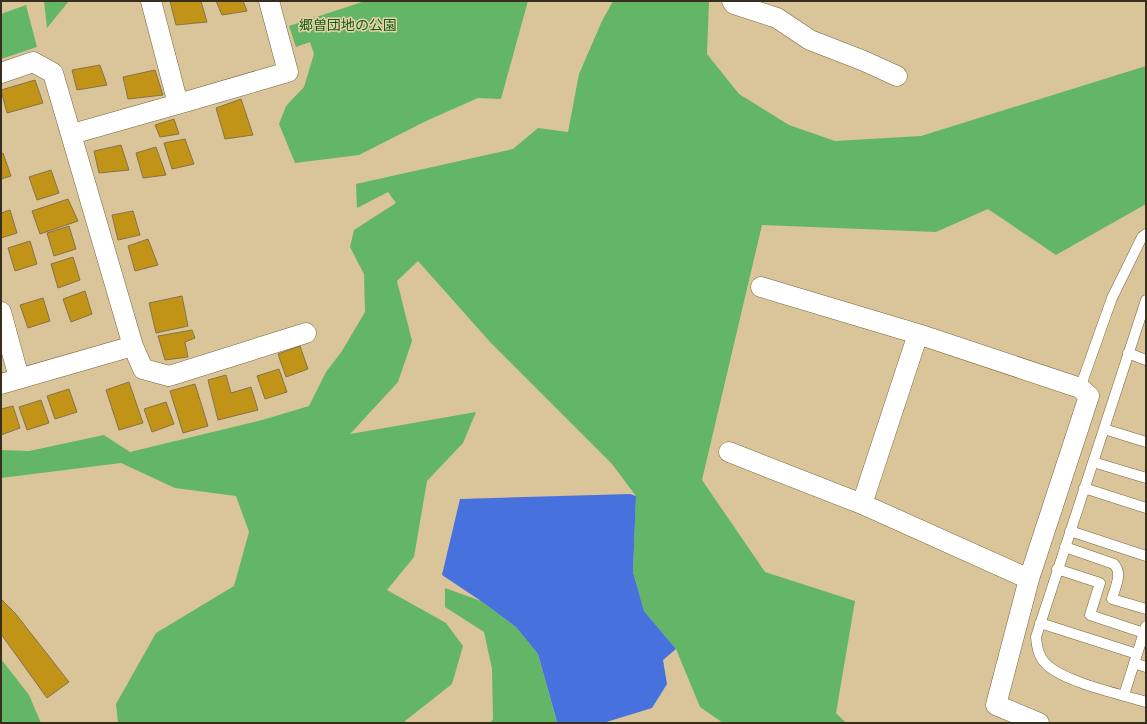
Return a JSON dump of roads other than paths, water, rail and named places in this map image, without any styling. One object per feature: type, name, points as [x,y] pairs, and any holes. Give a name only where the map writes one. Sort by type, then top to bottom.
[{"type":"street","points":[[151,1],[178,104]]},
{"type":"street","points":[[72,134],[288,72],[269,1]]},
{"type":"street","points":[[732,1],[734,4],[777,18],[810,40],[897,76]]},
{"type":"street","points":[[1,73],[33,62],[53,73],[133,346],[143,369],[169,376],[306,332]]},
{"type":"street","points":[[761,288],[918,334],[1080,388],[1089,396],[1029,579],[996,704],[1039,723]]},
{"type":"street","points":[[1,312],[10,381],[133,346]]},
{"type":"street","points":[[862,504],[918,334]]},
{"type":"street","points":[[729,452],[862,504],[1029,579]]},
{"type":"lane","points":[[1080,388],[1112,298],[1142,237],[1146,234]]},
{"type":"lane","points":[[1146,300],[1141,330],[1128,354],[1036,637],[1038,651],[1045,662],[1057,672],[1074,680],[1146,702]]},
{"type":"lane","points":[[1128,354],[1146,360]]},
{"type":"lane","points":[[1104,429],[1146,442]]},
{"type":"lane","points":[[1093,462],[1146,478]]},
{"type":"lane","points":[[1084,488],[1146,508]]},
{"type":"lane","points":[[1070,531],[1146,556]]},
{"type":"lane","points":[[1064,547],[1114,564],[1118,568],[1120,574],[1112,599],[1146,609]]},
{"type":"lane","points":[[1057,569],[1100,583],[1090,615],[1145,629],[1124,695]]},
{"type":"lane","points":[[1040,623],[1136,658],[1146,667]]},
{"type":"water","points":[[630,494],[636,496],[633,572],[644,611],[676,649],[663,660],[667,684],[652,708],[603,723],[557,722],[538,654],[516,627],[442,575],[460,499]]},
{"type":"park label","name":"郷曽団地の公園","points":[[348,25]]}]
